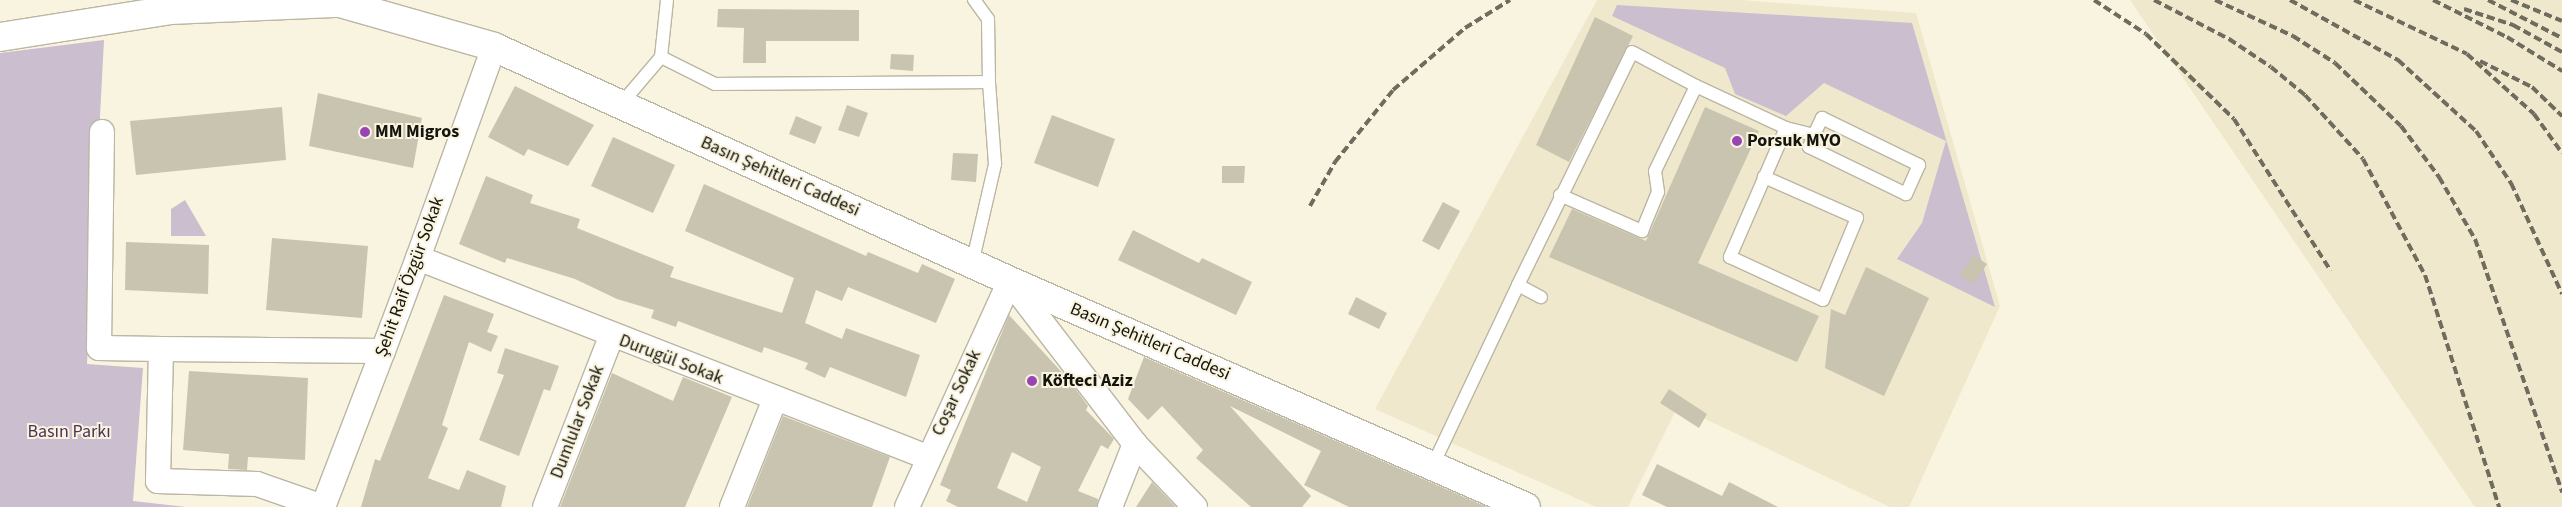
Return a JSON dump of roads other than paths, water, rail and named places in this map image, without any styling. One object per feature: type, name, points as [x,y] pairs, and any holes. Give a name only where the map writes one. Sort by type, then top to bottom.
[{"type":"main road","name":"Basın Şehitleri Caddesi","points":[[0,37],[170,10],[340,2],[494,47],[1010,281],[1433,465],[1521,506]]},
{"type":"street","name":"Şehit Raif Özgür Sokak","points":[[323,507],[418,258],[494,47]]},
{"type":"street","points":[[102,132],[100,348],[383,351]]},
{"type":"street","name":"Durugül Sokak","points":[[418,258],[611,337],[927,457]]},
{"type":"street","points":[[1010,281],[1135,444],[1195,507]]},
{"type":"street","name":"Coşar Sokak","points":[[907,507],[927,457],[1010,281]]},
{"type":"street","name":"Dumlular Sokak","points":[[545,507],[611,337]]},
{"type":"street","points":[[162,349],[158,481],[257,484],[323,507]]},
{"type":"street","points":[[732,507],[775,399]]},
{"type":"street","points":[[1110,507],[1135,444]]},
{"type":"lane","points":[[621,104],[660,57],[667,0]]},
{"type":"lane","points":[[972,264],[995,164],[989,82],[988,19],[974,0]]},
{"type":"lane","points":[[1433,465],[1560,195],[1584,157],[1632,52],[1696,86],[1786,128],[1814,136]]},
{"type":"lane","points":[[660,57],[715,84],[989,82]]},
{"type":"lane","points":[[1560,195],[1642,231],[1658,192],[1655,171],[1696,86]]},
{"type":"lane","points":[[1822,118],[1919,165],[1906,194],[1809,147],[1814,136],[1822,118]]},
{"type":"lane","points":[[1764,177],[1857,218],[1824,300],[1730,258],[1764,177],[1786,128]]},
{"type":"lane","points":[[1518,285],[1542,296]]},
{"type":"railway","points":[[1310,206],[1335,162],[1393,90],[1465,28],[1510,0]]},
{"type":"railway","points":[[2094,0],[2146,34],[2234,119],[2331,271]]},
{"type":"railway","points":[[2154,0],[2229,39],[2271,67],[2305,95],[2363,159],[2425,275],[2499,507]]},
{"type":"railway","points":[[2215,0],[2293,36],[2335,63],[2401,126],[2439,177],[2475,239],[2562,492]]},
{"type":"railway","points":[[2290,0],[2398,60],[2476,131],[2511,183],[2562,294]]},
{"type":"railway","points":[[2354,0],[2467,54],[2534,114],[2562,153]]},
{"type":"railway","points":[[2433,0],[2507,37],[2562,71]]},
{"type":"railway","points":[[2488,0],[2562,38]]},
{"type":"railway","points":[[2511,0],[2562,21]]},
{"type":"railway","points":[[2464,9],[2513,25],[2562,52]]},
{"type":"railway","points":[[2480,61],[2532,87],[2562,116]]},
{"type":"place","name":"MM Migros","points":[[365,132]]},
{"type":"place","name":"Porsuk MYO","points":[[1737,141]]},
{"type":"place","name":"Köfteci Aziz","points":[[1032,381]]},
{"type":"park label","name":"Basın Parkı","points":[[69,432]]}]
